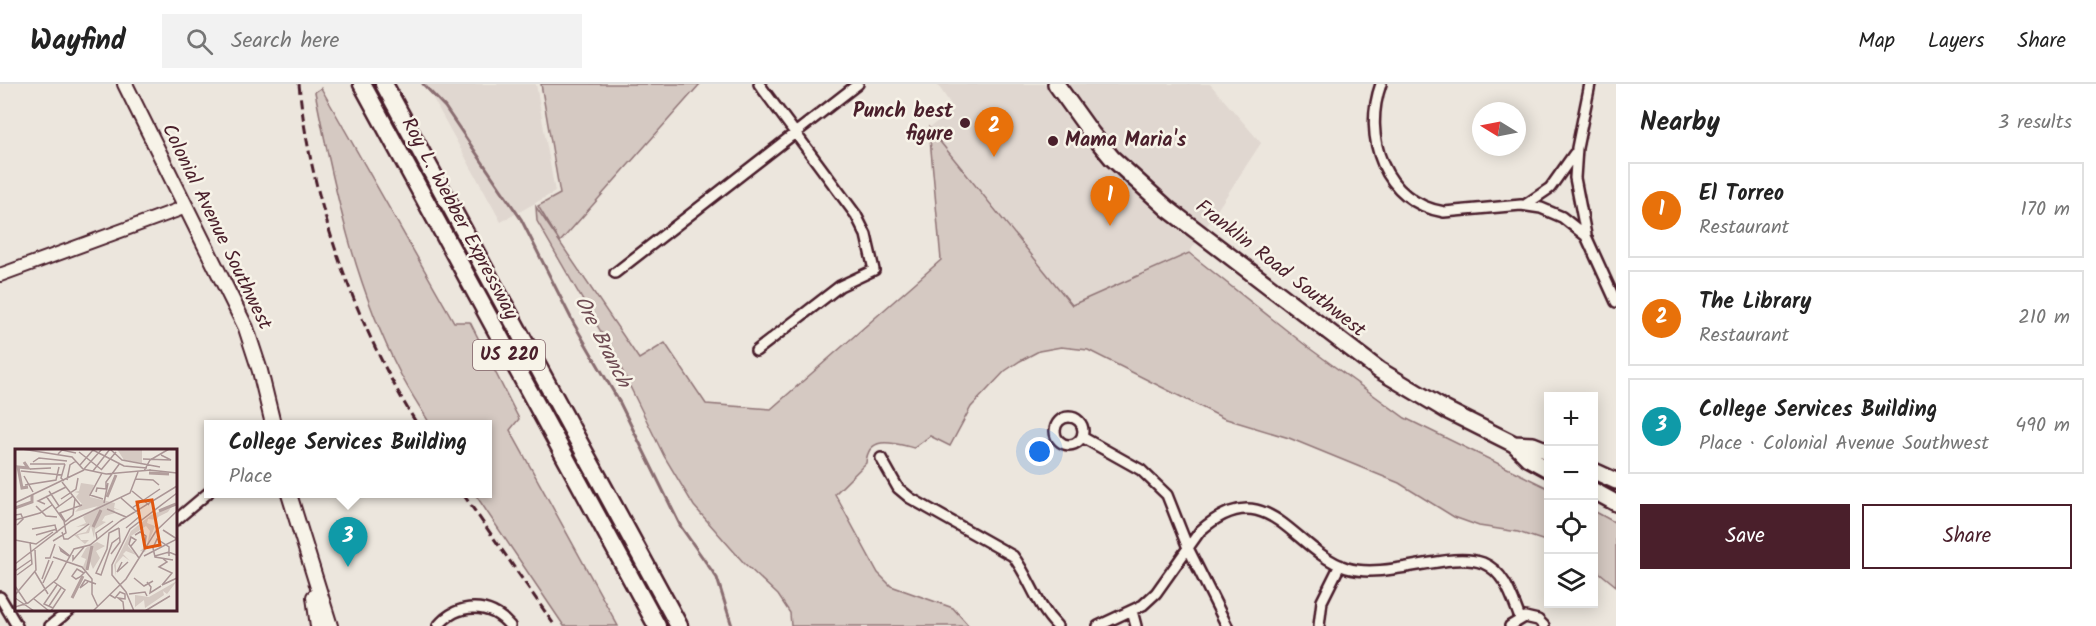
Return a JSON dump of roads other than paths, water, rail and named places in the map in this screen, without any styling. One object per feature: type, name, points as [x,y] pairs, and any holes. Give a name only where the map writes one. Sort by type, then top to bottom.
[{"type":"highway","name":"Roy L. Webber Expressway","points":[[362,84],[657,626]]},
{"type":"highway","name":"Roy L. Webber Expressway","points":[[384,84],[679,626]]},
{"type":"main road","name":"Colonial Avenue Southwest","points":[[125,84],[249,336],[272,420]]},
{"type":"main road","name":"Franklin Road Southwest","points":[[1056,84],[1112,158],[1174,214],[1379,370],[1446,410],[1514,444],[1528,458],[1544,467]]},
{"type":"main road","name":"Franklin Road Southwest","points":[[1514,444],[1533,445],[1544,449]]},
{"type":"main road","points":[[1598,473],[1616,481]]},
{"type":"main road","points":[[1598,494],[1616,503]]},
{"type":"main road","points":[[290,498],[306,556],[320,626]]},
{"type":"main road","points":[[306,556],[330,626]]},
{"type":"street","points":[[756,351],[840,286],[874,270],[866,236],[856,215],[759,84]]},
{"type":"street","points":[[615,273],[858,84]]},
{"type":"street","points":[[1381,84],[1373,117],[1374,137],[1390,178],[1407,198],[1418,205],[1444,212],[1525,205],[1562,217],[1586,236]]},
{"type":"street","points":[[1590,84],[1577,148],[1576,189],[1586,236],[1616,302]]},
{"type":"street","points":[[1525,205],[1561,177],[1577,148]]},
{"type":"street","points":[[0,275],[186,207]]},
{"type":"street","points":[[1082,437],[1141,470],[1167,495],[1188,548],[1227,626]]},
{"type":"street","points":[[881,458],[898,488],[909,498],[1013,556],[1023,569],[1034,597],[1057,626]]},
{"type":"street","points":[[177,519],[204,496]]},
{"type":"street","points":[[1098,626],[1132,611],[1156,593],[1200,531],[1221,517],[1234,512],[1257,511],[1278,519],[1340,565],[1371,571],[1477,561],[1496,570],[1520,618]]},
{"type":"street","points":[[1319,626],[1322,601],[1340,565]]},
{"type":"street","points":[[0,597],[17,626]]},
{"type":"street","points":[[438,626],[445,618],[457,612],[476,607],[493,612],[510,626]]},
{"type":"street","points":[[50,626],[68,611]]},
{"type":"street","points":[[1132,611],[1137,626]]},
{"type":"street","points":[[1510,626],[1520,618],[1532,617],[1544,626]]},
{"type":"waterway","name":"Ore Branch","points":[[423,84],[445,107],[521,219],[574,324],[620,403],[681,527],[717,578],[732,626]]},
{"type":"railway","points":[[299,84],[314,172],[339,260],[374,346],[415,420]]},
{"type":"railway","points":[[466,498],[555,626]]},
{"type":"place","name":"Punch best figure","points":[[965,123]]},
{"type":"place","name":"Mama Maria's","points":[[1053,141]]},
{"type":"place","name":"The Library","points":[[994,157]]},
{"type":"place","name":"El Torreo","points":[[1110,226]]},
{"type":"place","name":"College Services Building","points":[[348,567]]}]
